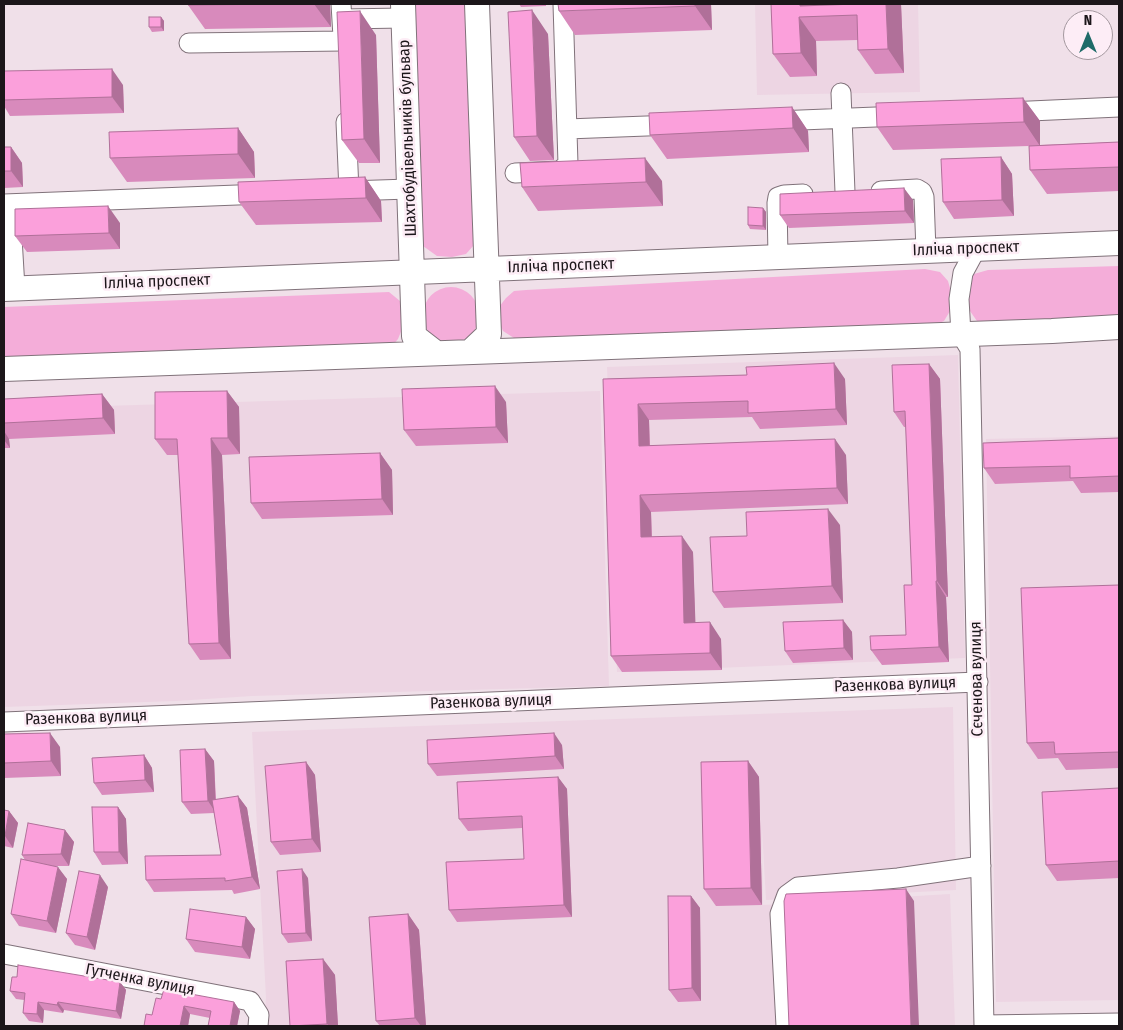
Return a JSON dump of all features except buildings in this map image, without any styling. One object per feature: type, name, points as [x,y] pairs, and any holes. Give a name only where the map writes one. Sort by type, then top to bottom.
[{"type":"main road","points":[[470,352],[489,334],[477,4]]},
{"type":"main road","name":"Шахтобудівельників бульвар","points":[[403,11],[414,336],[436,353]]},
{"type":"main road","name":"Ілліча проспект","points":[[9,288],[1119,243]]},
{"type":"main road","points":[[4,369],[1119,327]]},
{"type":"street","points":[[515,173],[560,171],[568,164],[564,4]]},
{"type":"street","points":[[344,61],[341,11],[403,11]]},
{"type":"street","points":[[189,43],[343,42]]},
{"type":"street","points":[[831,193],[842,119],[841,94]]},
{"type":"street","points":[[345,101],[349,191]]},
{"type":"street","points":[[987,113],[1119,107]]},
{"type":"street","points":[[763,122],[919,116]]},
{"type":"street","points":[[568,129],[695,124]]},
{"type":"street","points":[[329,192],[409,189]]},
{"type":"street","points":[[778,257],[778,197],[784,195],[917,189],[922,192],[924,197],[926,251]]},
{"type":"street","points":[[9,288],[7,204],[279,194]]},
{"type":"street","name":"Сєченова вулиця","points":[[976,249],[963,273],[959,299],[961,334],[970,349],[984,1026]]},
{"type":"street","name":"Разенкова вулиця","points":[[4,722],[978,682]]},
{"type":"street","points":[[786,1026],[780,914],[787,895],[798,887],[898,878],[981,866]]},
{"type":"street","name":"Гутченка вулиця","points":[[4,954],[250,1001],[259,1015],[258,1026]]},
{"type":"street","points":[[984,1026],[1119,1023]]},
{"type":"shaded area","points":[[411,4],[470,4],[474,245],[466,254],[452,257],[437,256],[423,246],[419,234]]},
{"type":"shaded area","points":[[755,4],[918,4],[920,92],[757,95]]},
{"type":"shaded area","points":[[1119,266],[1119,316],[979,324],[970,311],[967,297],[968,281],[974,274],[988,270]]},
{"type":"shaded area","points":[[925,269],[940,272],[948,281],[951,292],[952,302],[950,311],[944,321],[932,326],[528,342],[514,338],[503,331],[498,320],[499,307],[514,291]]},
{"type":"shaded area","points":[[451,287],[462,289],[471,295],[477,304],[479,315],[477,326],[471,335],[462,341],[451,343],[440,341],[431,335],[425,326],[423,315],[425,304],[431,295],[440,289]]},
{"type":"shaded area","points":[[389,292],[400,301],[404,310],[402,329],[398,339],[391,347],[4,361],[4,307]]},
{"type":"shaded area","points":[[958,355],[965,658],[617,672],[607,367]]},
{"type":"shaded area","points":[[600,391],[609,686],[252,696],[176,701],[4,707],[4,409]]},
{"type":"shaded area","points":[[1119,436],[1119,1000],[996,1002],[986,439]]},
{"type":"shaded area","points":[[953,707],[956,890],[766,900],[762,829],[763,905],[950,894],[955,1026],[264,1026],[266,998],[252,732]]}]
